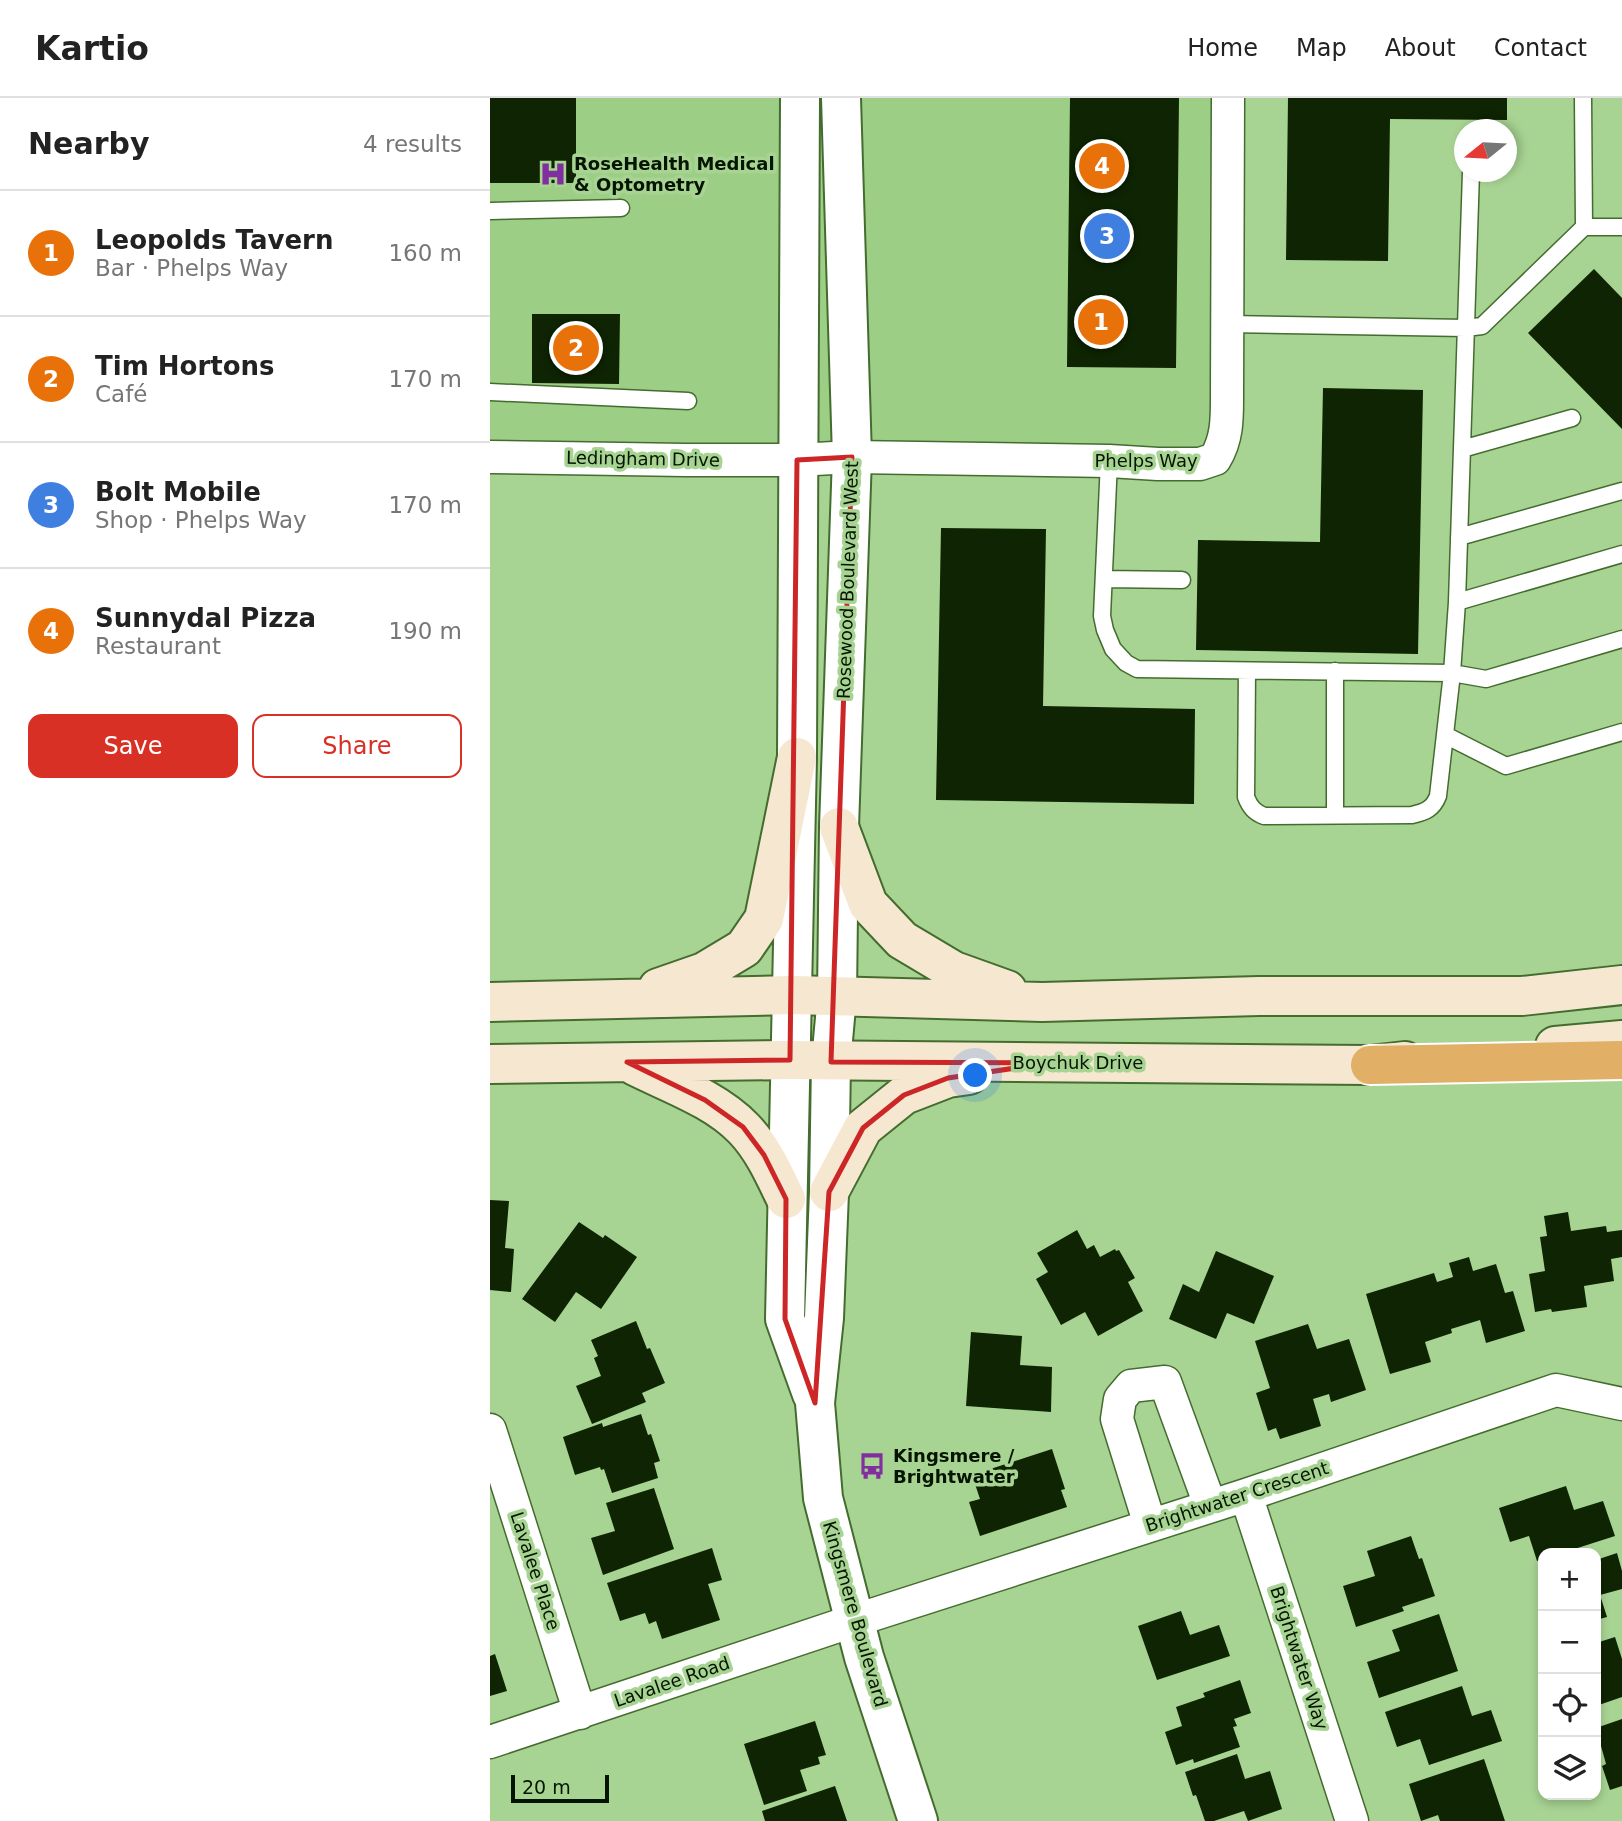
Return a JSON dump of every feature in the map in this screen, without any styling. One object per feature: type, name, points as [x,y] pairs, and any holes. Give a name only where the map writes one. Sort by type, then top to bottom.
[{"type":"highway","points":[[1370,1065],[1622,1060]]},
{"type":"main road","points":[[627,999],[704,972],[744,948],[764,919],[797,757]]},
{"type":"main road","points":[[839,827],[868,904],[902,940],[954,971],[1042,1002]]},
{"type":"main road","points":[[490,1002],[793,995],[1042,1002],[1259,996],[1522,996],[1622,985]]},
{"type":"main road","name":"Boychuk Drive","points":[[490,1063],[790,1060],[1370,1065],[1622,1040]]},
{"type":"main road","points":[[627,1062],[705,1100],[743,1127],[764,1155],[786,1199]]},
{"type":"main road","points":[[829,1192],[863,1128],[904,1095],[948,1079],[1049,1063]]},
{"type":"street","points":[[793,995],[797,757],[800,98]]},
{"type":"street","name":"Rosewood Boulevard West","points":[[831,1062],[837,996],[839,827],[852,457],[841,98]]},
{"type":"street","name":"Phelps Way","points":[[797,460],[852,457],[1193,464],[1215,459],[1223,446],[1226,433],[1228,98]]},
{"type":"street","name":"Ledingham Drive","points":[[490,457],[797,460]]},
{"type":"street","name":"Kingsmere Boulevard","points":[[793,995],[785,1319],[815,1403]]},
{"type":"street","name":"Kingsmere Boulevard","points":[[831,1062],[824,1318],[815,1403],[823,1498],[853,1621],[918,1821]]},
{"type":"street","points":[[1150,1525],[1117,1419],[1120,1399],[1131,1386],[1165,1382],[1210,1506]]},
{"type":"street","name":"Brightwater Crescent","points":[[853,1621],[1247,1495],[1556,1390],[1622,1404]]},
{"type":"street","name":"Lavalee Place","points":[[490,1430],[580,1713]]},
{"type":"street","name":"Brightwater Way","points":[[1247,1495],[1352,1821]]},
{"type":"street","name":"Lavalee Road","points":[[490,1742],[853,1621]]},
{"type":"lane","points":[[1583,98],[1584,227]]},
{"type":"lane","points":[[1247,671],[1246,797],[1250,806],[1264,816],[1412,815],[1425,812],[1435,805],[1452,673],[1457,602],[1471,182]]},
{"type":"lane","points":[[490,211],[621,208]]},
{"type":"lane","points":[[1228,324],[1466,328],[1482,326],[1584,227],[1622,227]]},
{"type":"lane","points":[[490,392],[688,401]]},
{"type":"lane","points":[[1462,449],[1572,418]]},
{"type":"lane","points":[[1108,461],[1102,616],[1113,649],[1126,663],[1138,669],[1452,673],[1486,679],[1622,639]]},
{"type":"lane","points":[[1459,537],[1622,491]]},
{"type":"lane","points":[[1457,602],[1622,554]]},
{"type":"lane","points":[[1104,579],[1182,580]]},
{"type":"lane","points":[[1335,671],[1335,815]]},
{"type":"lane","points":[[1445,735],[1507,766],[1622,732]]},
{"type":"highlighted area","points":[[852,457],[831,1062],[1049,1063],[948,1078],[904,1095],[863,1128],[829,1192],[815,1403],[785,1319],[786,1199],[764,1155],[743,1127],[705,1100],[627,1062],[790,1060],[797,460]]},
{"type":"shaded area","points":[[490,98],[1228,98],[1215,459],[490,457]]},
{"type":"building","points":[[490,98],[576,98],[576,183],[490,183]]},
{"type":"building","points":[[1070,98],[1179,98],[1176,368],[1067,367]]},
{"type":"building","points":[[1288,98],[1507,98],[1507,119],[1390,119],[1388,261],[1286,260]]},
{"type":"building","points":[[1594,269],[1622,298],[1622,429],[1528,333]]},
{"type":"building","points":[[532,314],[620,314],[619,384],[532,383]]},
{"type":"building","points":[[1323,388],[1423,390],[1418,654],[1196,650],[1198,540],[1320,542]]},
{"type":"building","points":[[941,528],[1046,529],[1043,706],[1195,709],[1194,804],[936,800]]},
{"type":"building","points":[[490,1200],[509,1201],[505,1248],[514,1249],[511,1292],[490,1290]]},
{"type":"building","points":[[1568,1212],[1571,1231],[1606,1226],[1607,1232],[1622,1230],[1622,1257],[1611,1259],[1614,1281],[1584,1286],[1587,1307],[1535,1312],[1529,1274],[1545,1271],[1540,1237],[1547,1236],[1544,1216]]},
{"type":"building","points":[[579,1222],[603,1238],[605,1235],[637,1257],[601,1309],[576,1292],[555,1322],[522,1299]]},
{"type":"building","points":[[1077,1230],[1087,1249],[1094,1245],[1100,1257],[1115,1249],[1119,1250],[1135,1278],[1128,1282],[1143,1311],[1098,1336],[1085,1312],[1061,1325],[1036,1279],[1048,1272],[1037,1253]]},
{"type":"building","points":[[1216,1251],[1274,1276],[1254,1324],[1227,1313],[1216,1339],[1169,1319],[1183,1284],[1199,1292]]},
{"type":"building","points":[[1469,1257],[1473,1271],[1496,1264],[1505,1293],[1513,1291],[1525,1331],[1486,1343],[1480,1320],[1451,1329],[1452,1333],[1425,1342],[1431,1362],[1390,1374],[1366,1294],[1434,1273],[1437,1282],[1453,1277],[1449,1263]]},
{"type":"building","points":[[636,1321],[665,1383],[642,1393],[646,1402],[592,1424],[576,1386],[601,1376],[594,1358],[598,1356],[591,1340]]},
{"type":"building","points":[[1308,1324],[1317,1349],[1349,1339],[1366,1390],[1331,1402],[1329,1394],[1313,1399],[1321,1426],[1280,1439],[1276,1428],[1268,1431],[1256,1393],[1270,1388],[1255,1341]]},
{"type":"building","points":[[971,1332],[1022,1336],[1020,1365],[1052,1367],[1051,1412],[966,1406]]},
{"type":"building","points":[[641,1414],[660,1461],[654,1463],[658,1478],[612,1493],[604,1469],[601,1470],[600,1467],[575,1475],[563,1437],[602,1423],[603,1427]]},
{"type":"building","points":[[1052,1449],[1065,1489],[1061,1490],[1067,1507],[980,1536],[969,1502],[980,1499],[972,1475]]},
{"type":"building","points":[[1566,1486],[1574,1510],[1603,1501],[1615,1536],[1578,1548],[1538,1548],[1537,1561],[1529,1536],[1510,1542],[1499,1508]]},
{"type":"building","points":[[654,1488],[674,1549],[603,1575],[591,1538],[615,1531],[606,1503]]},
{"type":"building","points":[[1411,1536],[1435,1596],[1402,1607],[1404,1611],[1356,1627],[1343,1586],[1375,1576],[1367,1551]]},
{"type":"building","points":[[712,1548],[722,1580],[708,1584],[720,1620],[662,1639],[656,1621],[649,1624],[645,1613],[620,1621],[607,1583]]},
{"type":"building","points":[[1617,1553],[1622,1571],[1622,1589],[1601,1595],[1601,1558]]},
{"type":"building","points":[[1601,1598],[1607,1617],[1601,1619]]},
{"type":"building","points":[[1181,1611],[1190,1635],[1219,1625],[1230,1656],[1157,1680],[1138,1626]]},
{"type":"building","points":[[1439,1614],[1458,1671],[1379,1698],[1367,1662],[1400,1651],[1392,1630]]},
{"type":"building","points":[[1615,1637],[1622,1659],[1622,1697],[1601,1704],[1601,1674],[1601,1641]]},
{"type":"building","points":[[495,1654],[507,1691],[490,1696],[490,1656]]},
{"type":"building","points":[[1240,1680],[1251,1713],[1234,1719],[1237,1726],[1233,1727],[1240,1747],[1194,1763],[1193,1759],[1176,1765],[1165,1732],[1182,1726],[1176,1707],[1205,1697],[1203,1693]]},
{"type":"building","points":[[1462,1686],[1472,1716],[1491,1710],[1502,1741],[1429,1765],[1420,1739],[1397,1747],[1385,1712]]},
{"type":"building","points":[[1622,1719],[1622,1786],[1610,1790],[1602,1766],[1606,1764],[1601,1746],[1601,1726]]},
{"type":"building","points":[[815,1721],[826,1755],[818,1757],[820,1764],[800,1770],[807,1791],[764,1805],[744,1744]]},
{"type":"building","points":[[1237,1754],[1245,1779],[1270,1771],[1282,1809],[1248,1821],[1244,1811],[1214,1821],[1205,1821],[1185,1772]]},
{"type":"building","points":[[1484,1759],[1505,1821],[1440,1821],[1438,1815],[1421,1821],[1409,1784]]},
{"type":"building","points":[[835,1786],[847,1821],[765,1821],[762,1811]]},
{"type":"place","name":"Sunnydal Pizza","points":[[1102,166]]},
{"type":"place","name":"RoseHealth Medical & Optometry","points":[[553,174]]},
{"type":"place","name":"Bolt Mobile","points":[[1107,236]]},
{"type":"place","name":"Leopolds Tavern","points":[[1101,322]]},
{"type":"place","name":"Tim Hortons","points":[[576,348]]},
{"type":"place","name":"Kingsmere / Brightwater","points":[[872,1466]]}]
